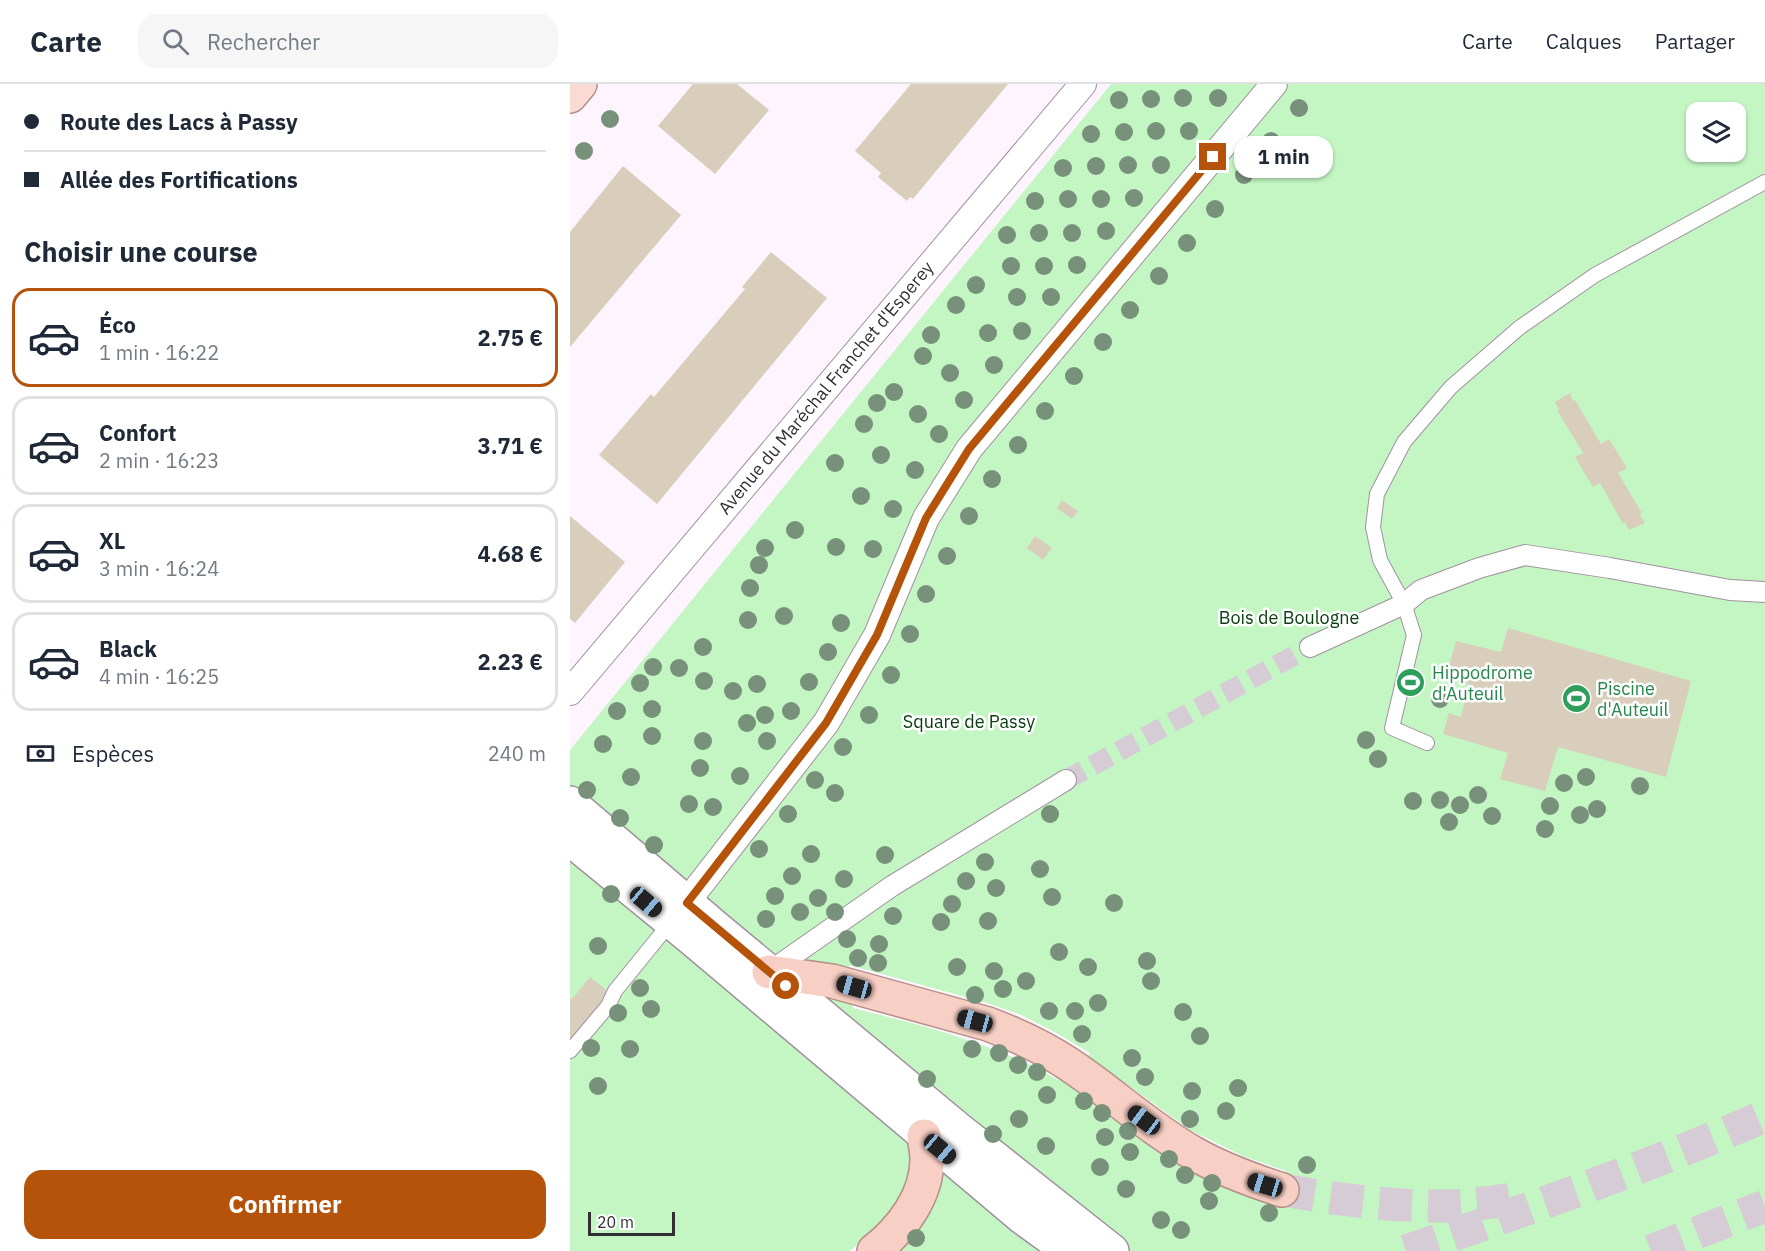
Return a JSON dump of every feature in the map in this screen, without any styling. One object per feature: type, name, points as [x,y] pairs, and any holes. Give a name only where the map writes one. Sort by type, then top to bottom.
[{"type":"highway","points":[[769,972],[832,981],[988,1024],[1013,1034],[1070,1065],[1160,1132],[1193,1153],[1249,1180],[1282,1190]]},
{"type":"highway","points":[[874,1251],[906,1219],[923,1186],[927,1160],[924,1136]]},
{"type":"main road","points":[[570,96],[580,84]]},
{"type":"main road","points":[[570,803],[679,913],[924,1136],[1022,1217],[1069,1251]]},
{"type":"main road","points":[[570,839],[769,972],[958,1129],[1112,1251]]},
{"type":"street","name":"Avenue du Maréchal Franchet d'Esperey","points":[[570,692],[1083,84]]},
{"type":"street","points":[[679,913],[826,723],[877,635],[926,518],[969,449],[1274,84]]},
{"type":"street","points":[[1310,647],[1404,604],[1421,591],[1479,568],[1525,555],[1730,590],[1765,592]]},
{"type":"street","points":[[769,972],[892,886],[1066,780]]},
{"type":"lane","points":[[1427,743],[1392,728],[1414,635],[1404,604],[1380,560],[1373,527],[1377,494],[1404,442],[1451,387],[1527,323],[1594,275],[1765,182]]},
{"type":"lane","points":[[570,1051],[608,1006],[615,991],[679,913]]},
{"type":"green space","name":"Bois de Boulogne","points":[[1111,84],[1765,84],[1765,1251],[896,1251],[919,1232],[890,1211],[880,1224],[850,1251],[570,1251],[570,750]],"holes":[[[849,965],[984,1002],[1019,1014],[1090,1053],[1088,1056],[1190,1130],[1243,1156],[1286,1171],[1279,1202],[1060,1076],[1058,1080],[1009,1056],[958,1037],[853,1008]]]},
{"type":"building","points":[[693,84],[737,84],[769,110],[715,174],[658,126]]},
{"type":"building","points":[[911,84],[1008,84],[913,199],[910,197],[907,201],[878,177],[881,173],[855,151]]},
{"type":"building","points":[[623,166],[681,215],[570,347],[570,232]]},
{"type":"building","points":[[771,252],[827,298],[657,504],[599,455],[651,394],[654,397],[745,289],[742,287]]},
{"type":"building","points":[[1570,393],[1601,444],[1609,439],[1627,468],[1618,473],[1642,513],[1640,515],[1645,523],[1629,530],[1625,522],[1623,524],[1600,483],[1593,487],[1575,457],[1583,453],[1557,410],[1559,409],[1555,402]]},
{"type":"building","points":[[1062,500],[1078,511],[1072,519],[1057,508]]},
{"type":"building","points":[[570,516],[625,562],[575,623],[570,619]]},
{"type":"building","points":[[1035,536],[1052,548],[1043,560],[1027,548]]},
{"type":"building","name":"Piscine d'Auteuil","points":[[1508,628],[1691,681],[1666,777],[1558,747],[1545,791],[1500,779],[1508,753],[1443,734],[1449,713],[1461,717],[1469,684],[1446,677],[1456,641],[1501,652]]},
{"type":"building","points":[[590,977],[610,993],[570,1041],[570,997],[572,999]]},
{"type":"tunnel","points":[[1066,780],[1310,647]]},
{"type":"tunnel","points":[[1406,1251],[1587,1187],[1765,1116]]},
{"type":"tunnel","points":[[1282,1190],[1364,1202],[1425,1206],[1465,1205],[1520,1198]]},
{"type":"tunnel","points":[[1651,1251],[1765,1206]]},
{"type":"place","name":"Hippodrome d'Auteuil","points":[[1411,683]]},
{"type":"place","name":"Piscine d'Auteuil","points":[[1576,699]]},
{"type":"route","points":[[786,986],[687,903],[826,723],[877,635],[926,518],[969,449],[1213,157]]},
{"type":"park label","name":"Square de Passy","points":[[969,722]]}]
